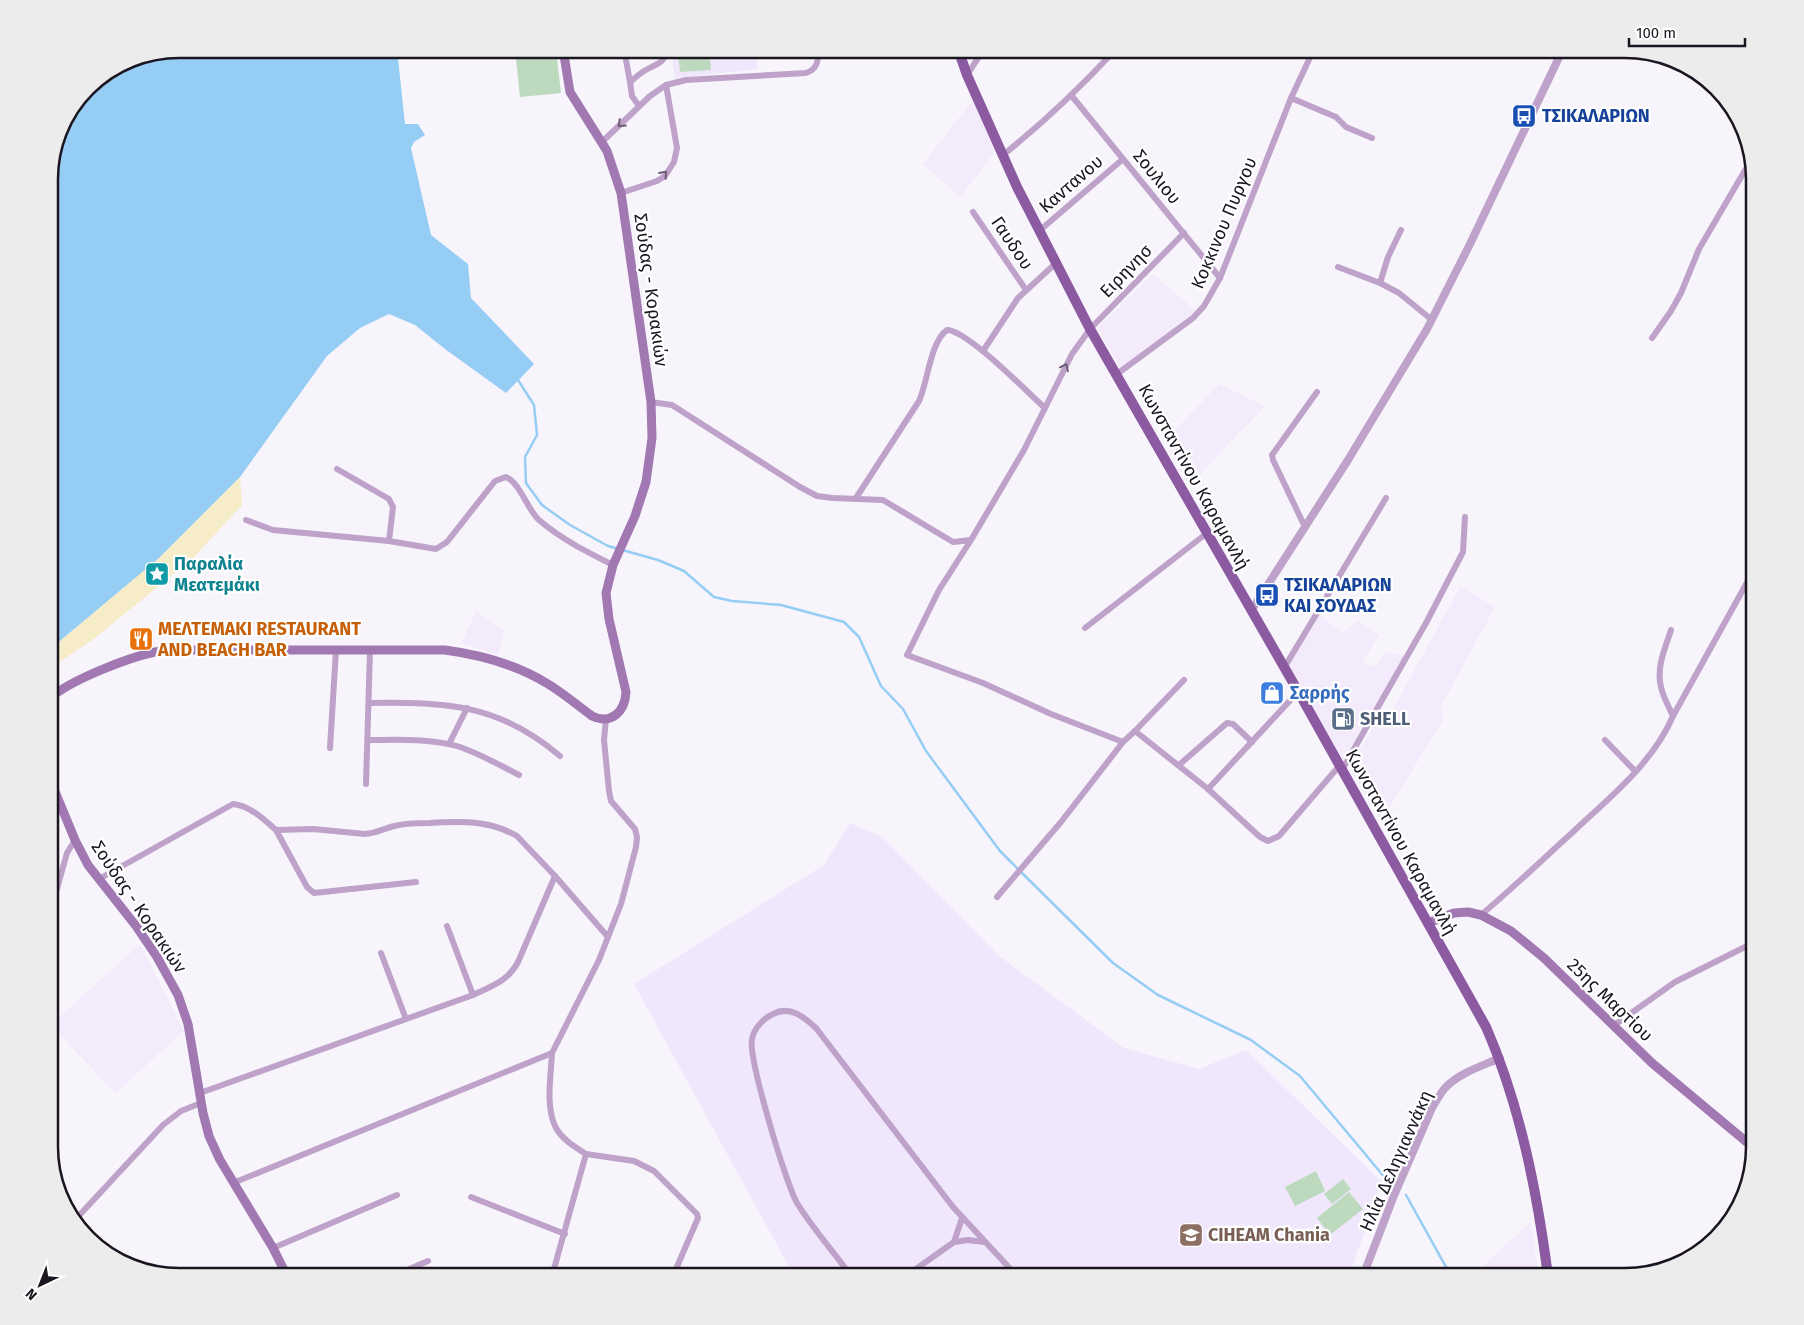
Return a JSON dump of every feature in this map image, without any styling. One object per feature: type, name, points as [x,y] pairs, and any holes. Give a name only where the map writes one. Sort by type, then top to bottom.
[{"type":"main road","name":"Σούδας - Κορακιών","points":[[564,58],[570,92],[602,142],[621,193],[651,402],[652,438],[646,482],[642,498],[615,562]]},
{"type":"main road","name":"Κωνσταντίνου Καραμανλή","points":[[961,58],[1003,155],[1039,231],[1090,330],[1298,692],[1486,1027],[1500,1058],[1518,1120],[1542,1231],[1547,1268]]},
{"type":"main road","points":[[58,691],[87,676],[155,652],[186,650],[445,650],[477,654],[509,663],[547,683],[592,716],[606,719],[613,717],[620,711],[625,698],[623,677],[606,604],[606,593],[615,562]]},
{"type":"main road","name":"Σούδας - Κορακιών","points":[[58,799],[75,840],[88,865],[136,926],[157,957],[178,995],[188,1024],[201,1103],[209,1136],[220,1160],[283,1268]]},
{"type":"main road","name":"25ης Μαρτίου","points":[[1428,923],[1461,912],[1481,915],[1511,931],[1544,958],[1652,1063],[1746,1141]]},
{"type":"street","points":[[626,58],[632,96],[639,106]]},
{"type":"street","points":[[630,82],[664,58]]},
{"type":"street","points":[[602,142],[639,106],[666,85],[686,80],[806,73],[815,68],[818,58]]},
{"type":"street","points":[[967,75],[978,58]]},
{"type":"street","points":[[1003,155],[1041,125],[1108,58]]},
{"type":"street","name":"Κοκκινου Πυργου","points":[[1117,374],[1193,318],[1204,306],[1220,278],[1291,98],[1310,58]]},
{"type":"street","points":[[1251,611],[1348,460],[1432,320],[1559,58]]},
{"type":"street","points":[[621,193],[657,181],[665,176],[674,162],[677,148],[666,85]]},
{"type":"street","name":"Σουλιου","points":[[1070,96],[1220,278]]},
{"type":"street","points":[[1291,98],[1336,117],[1346,127],[1372,138]]},
{"type":"street","name":"Καντανου","points":[[1039,231],[1123,159]]},
{"type":"street","points":[[1652,338],[1681,293],[1698,249],[1745,169]]},
{"type":"street","name":"Γαυδου","points":[[973,212],[1026,290]]},
{"type":"street","points":[[1380,283],[1388,257],[1401,230]]},
{"type":"street","name":"Ειρηνησ","points":[[1123,742],[1051,714],[983,683],[907,655],[940,590],[1020,458],[1072,354],[1090,330],[1184,234]]},
{"type":"street","points":[[983,351],[1026,290],[1056,263]]},
{"type":"street","points":[[1338,267],[1380,283],[1399,293],[1432,320]]},
{"type":"street","points":[[856,498],[919,400],[937,344],[947,330],[955,332],[983,351],[1045,408]]},
{"type":"street","points":[[1305,527],[1272,455],[1317,392]]},
{"type":"street","points":[[651,402],[672,405],[800,488],[818,496],[883,500],[953,542],[971,540]]},
{"type":"street","points":[[337,469],[389,499],[393,507],[389,540]]},
{"type":"street","points":[[246,520],[273,530],[389,540],[439,548],[447,542],[495,481],[506,478],[514,484],[537,518],[551,529],[585,551],[615,562]]},
{"type":"street","points":[[1284,668],[1386,498]]},
{"type":"street","points":[[1135,731],[1208,789],[1260,837],[1268,841],[1279,836],[1341,768],[1426,623],[1463,552],[1465,517]]},
{"type":"street","points":[[1085,628],[1207,533]]},
{"type":"street","points":[[1481,915],[1602,805],[1655,748],[1746,584]]},
{"type":"street","points":[[1671,630],[1662,654],[1659,673],[1661,687],[1672,716]]},
{"type":"street","points":[[330,748],[336,650]]},
{"type":"street","points":[[366,784],[370,703],[370,650]]},
{"type":"street","points":[[997,896],[1061,822],[1123,742],[1184,680]]},
{"type":"street","points":[[1208,789],[1298,692]]},
{"type":"street","points":[[370,703],[430,704],[467,708],[498,717],[517,726],[536,736],[560,756]]},
{"type":"street","points":[[449,744],[467,708]]},
{"type":"street","points":[[606,719],[604,740],[611,801],[635,829],[637,837],[636,847],[621,904],[599,960],[552,1054],[550,1109],[556,1128],[564,1138],[586,1154],[634,1161],[642,1164],[654,1171],[698,1214],[676,1268]]},
{"type":"street","points":[[1179,765],[1227,723],[1233,724],[1252,742]]},
{"type":"street","points":[[368,740],[406,740],[449,744],[471,752],[519,775]]},
{"type":"street","points":[[1605,740],[1635,771]]},
{"type":"street","points":[[99,879],[233,804],[258,814],[276,830],[307,887],[314,893],[416,882]]},
{"type":"street","points":[[276,830],[314,829],[373,834],[398,825],[470,821],[510,832],[517,836],[555,876],[608,937]]},
{"type":"street","points":[[58,885],[67,853],[75,840]]},
{"type":"street","points":[[200,1093],[474,995],[504,980],[512,973],[555,876]]},
{"type":"street","points":[[447,926],[474,995]]},
{"type":"street","points":[[1612,1026],[1675,982],[1746,946]]},
{"type":"street","points":[[381,953],[406,1019]]},
{"type":"street","points":[[845,1268],[792,1193],[778,1151],[752,1052],[752,1038],[761,1022],[773,1014],[786,1010],[798,1014],[816,1028],[962,1218],[1009,1268]]},
{"type":"street","points":[[233,1183],[552,1054]]},
{"type":"street","name":"Ηλία Δεληγιαννάκη","points":[[1366,1268],[1393,1198],[1432,1108],[1445,1089],[1453,1082],[1500,1058]]},
{"type":"street","points":[[79,1214],[163,1125],[180,1112],[201,1103]]},
{"type":"street","points":[[554,1268],[586,1154]]},
{"type":"street","points":[[273,1248],[397,1195]]},
{"type":"street","points":[[471,1197],[565,1234]]},
{"type":"street","points":[[954,1242],[962,1218]]},
{"type":"street","points":[[917,1268],[954,1242],[968,1240],[984,1242]]},
{"type":"street","points":[[412,1268],[428,1261]]},
{"type":"shaded area","points":[[672,58],[756,58],[758,69],[675,78]]},
{"type":"shaded area","points":[[973,100],[995,152],[960,197],[923,164]]},
{"type":"shaded area","points":[[1153,274],[1196,311],[1122,371],[1098,328]]},
{"type":"shaded area","points":[[1219,384],[1265,406],[1189,485],[1165,441]]},
{"type":"shaded area","points":[[1461,586],[1495,607],[1441,706],[1444,718],[1381,821],[1349,767],[1376,723],[1383,727]]},
{"type":"shaded area","points":[[476,612],[504,630],[498,655],[461,643]]},
{"type":"shaded area","points":[[1319,615],[1343,633],[1358,621],[1379,635],[1362,662],[1374,667],[1386,652],[1406,656],[1342,764],[1288,665]]},
{"type":"shaded area","points":[[850,823],[882,837],[999,956],[1124,1048],[1199,1069],[1246,1050],[1382,1182],[1352,1268],[790,1268],[634,984],[824,865]]},
{"type":"shaded area","points":[[140,944],[184,1031],[115,1093],[58,1032],[58,1019]]},
{"type":"shaded area","points":[[1531,1222],[1538,1268],[1481,1268]]},
{"type":"green space","points":[[516,58],[557,58],[561,93],[520,97]]},
{"type":"green space","points":[[679,58],[710,58],[711,70],[680,72]]},
{"type":"green space","points":[[1316,1171],[1325,1191],[1295,1206],[1285,1187]]},
{"type":"green space","points":[[1343,1179],[1351,1189],[1332,1204],[1324,1194]]},
{"type":"green space","points":[[1349,1192],[1363,1209],[1330,1235],[1317,1218]]},
{"type":"sand","name":"Παραλία Μεατεμάκι","points":[[240,477],[242,505],[194,557],[95,638],[58,663],[58,642],[159,558]]},
{"type":"water","points":[[178,58],[398,58],[405,124],[418,124],[425,135],[414,142],[411,148],[431,235],[468,264],[471,298],[534,364],[506,393],[415,325],[389,314],[360,328],[327,356],[240,477],[159,558],[58,642],[58,171],[62,147],[70,125],[88,99],[111,78],[125,70],[147,62]]},
{"type":"waterway","points":[[518,380],[534,405],[537,435],[525,457],[526,483],[542,505],[570,525],[608,546],[658,560],[684,571],[714,597],[732,601],[781,605],[844,622],[859,637],[881,686],[903,709],[926,751],[1000,851],[1113,963],[1158,995],[1251,1040],[1300,1076],[1391,1185]]},
{"type":"waterway","points":[[1406,1195],[1447,1268]]},
{"type":"place","name":"ΤΣΙΚΑΛΑΡΙΩΝ","points":[[1524,116]]},
{"type":"place","name":"Παραλία Μεατεμάκι","points":[[157,574]]},
{"type":"place","name":"ΤΣΙΚΑΛΑΡΙΩΝ ΚΑΙ ΣΟΥΔΑΣ","points":[[1267,595]]},
{"type":"place","name":"ΜΕΛΤΕΜΑΚΙ RESTAURANT AND BEACH BAR","points":[[141,639]]},
{"type":"place","name":"Σαρρής","points":[[1272,693]]},
{"type":"place","name":"SHELL","points":[[1343,719]]},
{"type":"place","name":"CIHEAM Chania","points":[[1191,1235]]}]
